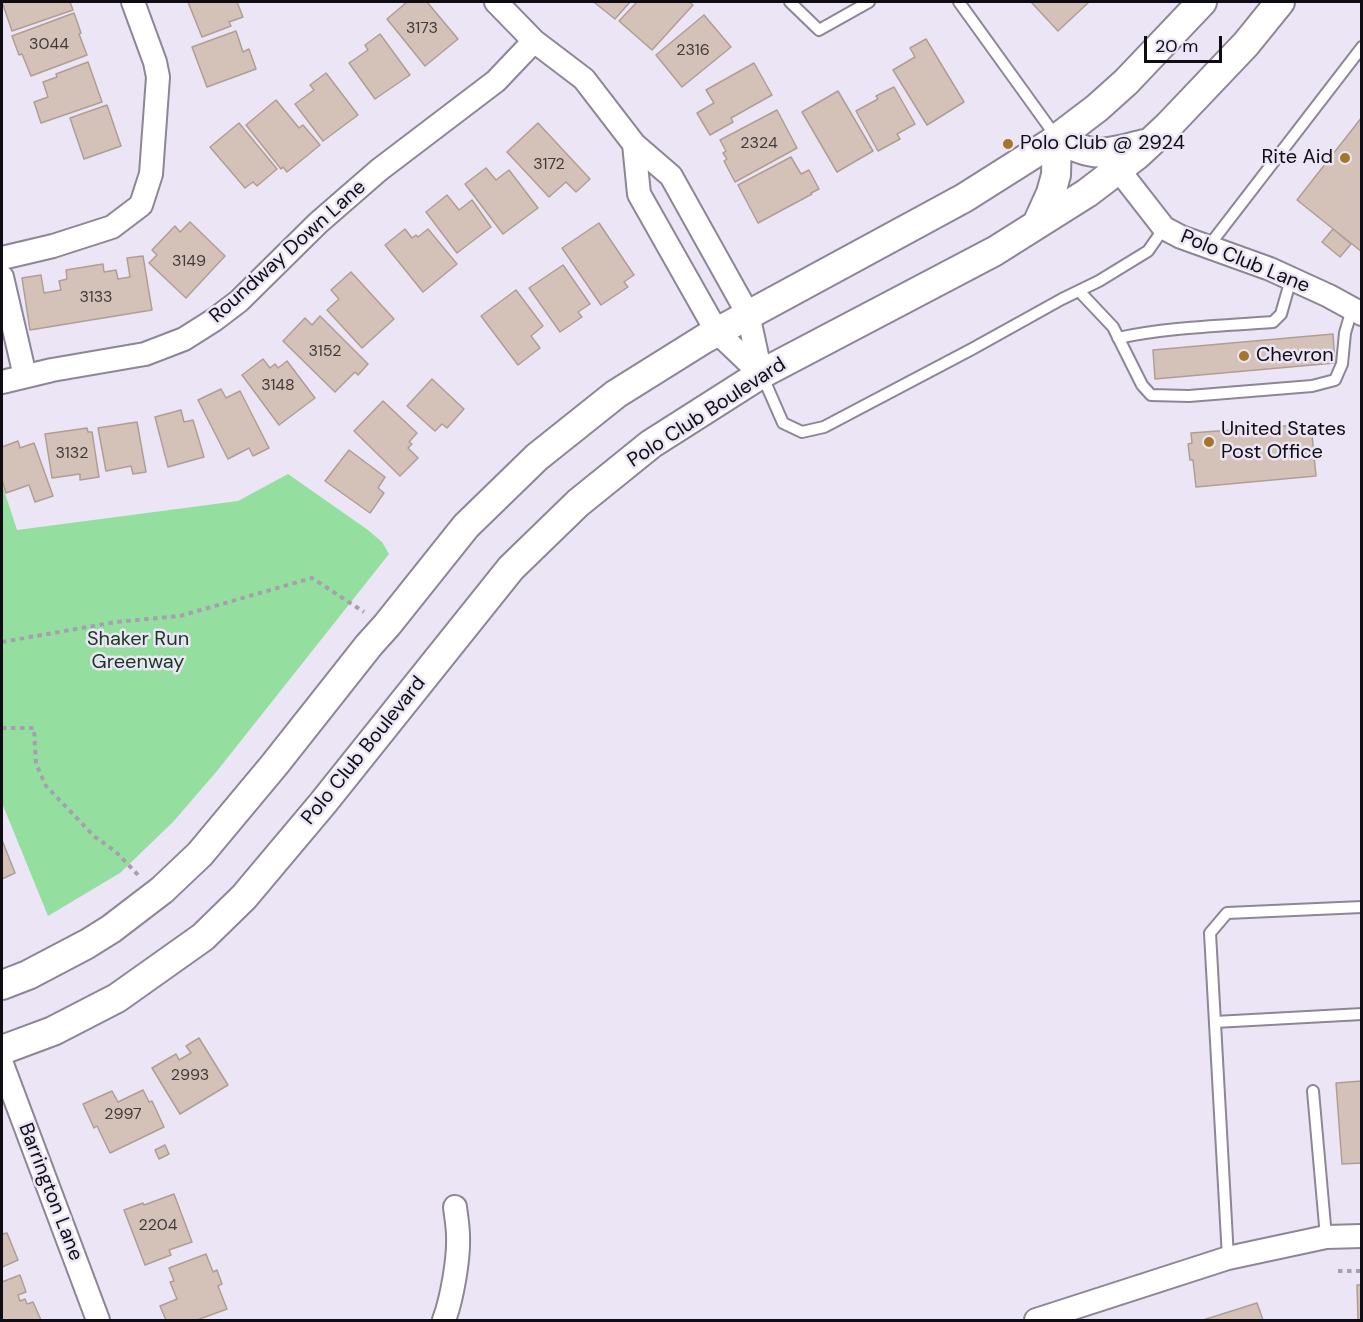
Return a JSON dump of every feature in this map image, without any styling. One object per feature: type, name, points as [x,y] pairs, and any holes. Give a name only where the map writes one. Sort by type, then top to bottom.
[{"type":"street","points":[[2,258],[53,246],[112,226],[141,205],[151,174],[158,77],[155,62],[133,2]]},
{"type":"street","points":[[496,2],[534,41],[584,79],[634,144],[672,176],[748,314],[761,374]]},
{"type":"street","points":[[2,985],[27,975],[111,929],[156,896],[200,854],[466,526],[537,457],[616,394],[717,332],[964,198],[1058,138],[1126,82],[1202,2]]},
{"type":"street","name":"Polo Club Boulevard","points":[[2,1050],[53,1031],[117,998],[203,937],[244,897],[316,812],[511,568],[578,503],[651,444],[761,374],[995,251],[1087,193],[1168,126],[1246,44],[1280,2]]},
{"type":"street","name":"Roundway Down Lane","points":[[2,382],[51,370],[145,354],[184,339],[214,320],[239,301],[318,223],[379,170],[496,81],[534,41]]},
{"type":"street","points":[[1058,138],[1074,147],[1095,154],[1150,143]]},
{"type":"street","points":[[1037,224],[1051,193],[1056,175],[1058,138]]},
{"type":"street","points":[[634,144],[639,194],[717,332],[761,374]]},
{"type":"street","name":"Polo Club Lane","points":[[1118,169],[1164,228],[1181,237],[1269,269],[1357,311]]},
{"type":"street","points":[[2,277],[25,376]]},
{"type":"street","name":"Barrington Lane","points":[[2,1064],[98,1320]]},
{"type":"street","points":[[444,1320],[459,1235],[455,1207]]},
{"type":"street","points":[[1036,1320],[1228,1258],[1326,1238],[1362,1236]]},
{"type":"lane","points":[[790,2],[819,30],[869,2]]},
{"type":"lane","points":[[959,2],[1058,138]]},
{"type":"lane","points":[[1208,247],[1362,47]]},
{"type":"lane","points":[[761,374],[783,423],[802,432],[824,427],[1099,281],[1148,251],[1164,228]]},
{"type":"lane","points":[[1119,338],[1181,328],[1273,322],[1281,314],[1291,279]]},
{"type":"lane","points":[[1079,291],[1113,327],[1142,385],[1151,396],[1189,396],[1312,386],[1335,380],[1342,364],[1345,333],[1357,311]]},
{"type":"lane","points":[[1228,1258],[1210,933],[1227,913],[1362,907]]},
{"type":"lane","points":[[1215,1022],[1362,1014]]},
{"type":"lane","points":[[1313,1091],[1326,1238]]},
{"type":"path","points":[[2,642],[116,622],[180,616],[312,578],[356,608]]},
{"type":"path","points":[[2,728],[34,728],[36,764],[46,786],[95,837],[115,851],[156,896]]},
{"type":"path","points":[[1338,1271],[1362,1271]]},
{"type":"green space","name":"Shaker Run Greenway","points":[[288,474],[368,530],[382,542],[389,554],[217,771],[173,822],[120,873],[48,916],[2,803],[2,484],[17,530],[238,501]]},
{"type":"building","points":[[2,2],[70,2],[73,10],[12,31]]},
{"type":"building","points":[[188,2],[237,2],[243,17],[229,22],[231,26],[202,37]]},
{"type":"building","points":[[407,2],[427,2],[458,39],[425,66],[387,19]]},
{"type":"building","points":[[630,2],[615,19],[595,3]]},
{"type":"building","points":[[637,2],[689,2],[693,5],[652,50],[619,21]]},
{"type":"building","points":[[1031,2],[1089,2],[1058,31]]},
{"type":"building","points":[[74,13],[87,55],[31,76],[22,54],[19,55],[12,36]]},
{"type":"building","points":[[704,15],[731,47],[682,87],[656,55]]},
{"type":"building","points":[[236,31],[243,52],[249,49],[256,69],[207,87],[192,47]]},
{"type":"building","points":[[380,34],[410,75],[375,99],[349,63],[368,50],[365,45]]},
{"type":"building","points":[[926,39],[964,102],[927,125],[893,70],[915,57],[910,48]]},
{"type":"building","points":[[88,62],[102,102],[41,123],[34,102],[48,97],[43,82],[57,77],[56,74]]},
{"type":"building","points":[[754,63],[772,95],[731,118],[733,122],[710,135],[697,113],[714,103],[706,90]]},
{"type":"building","points":[[326,73],[358,115],[323,141],[295,104],[314,90],[310,85]]},
{"type":"building","points":[[894,87],[915,124],[897,134],[900,139],[878,151],[856,111],[878,99],[876,96]]},
{"type":"building","points":[[838,91],[873,151],[837,172],[802,112]]},
{"type":"building","points":[[276,100],[299,128],[303,125],[320,145],[287,172],[283,167],[281,169],[246,125]]},
{"type":"building","points":[[107,105],[121,146],[84,159],[70,118]]},
{"type":"building","points":[[777,110],[797,148],[735,182],[724,161],[727,159],[723,153],[726,151],[720,140]]},
{"type":"building","name":"Rite Aid","points":[[1362,117],[1362,252],[1297,200]]},
{"type":"building","points":[[239,123],[277,169],[257,186],[253,182],[245,188],[210,147]]},
{"type":"building","points":[[538,123],[590,179],[576,192],[566,182],[549,197],[507,152]]},
{"type":"building","points":[[791,157],[801,174],[809,170],[819,189],[758,223],[738,185]]},
{"type":"building","points":[[486,168],[496,180],[509,170],[538,208],[503,234],[465,184]]},
{"type":"building","points":[[447,195],[459,210],[472,200],[491,227],[457,253],[426,212]]},
{"type":"building","points":[[190,222],[225,256],[186,298],[149,263],[157,255],[152,250],[175,226],[180,232]]},
{"type":"building","points":[[599,223],[634,275],[624,282],[628,287],[601,305],[562,248]]},
{"type":"building","points":[[405,229],[412,238],[416,235],[418,237],[428,229],[457,264],[423,292],[385,245]]},
{"type":"building","points":[[1333,229],[1351,244],[1340,257],[1322,242]]},
{"type":"building","points":[[143,256],[152,310],[30,330],[22,278],[41,275],[44,293],[61,290],[59,281],[67,279],[66,270],[103,264],[104,272],[116,270],[118,279],[130,277],[127,258]]},
{"type":"building","points":[[563,265],[590,304],[578,312],[582,317],[560,332],[529,288]]},
{"type":"building","points":[[351,272],[394,319],[362,348],[327,310],[339,299],[331,290]]},
{"type":"building","points":[[516,290],[543,326],[531,336],[540,348],[518,365],[481,316]]},
{"type":"building","points":[[320,316],[368,364],[358,375],[355,372],[335,392],[283,341],[305,318],[312,325]]},
{"type":"building","name":"Chevron","points":[[1333,334],[1335,363],[1155,379],[1153,350]]},
{"type":"building","points":[[263,359],[270,368],[275,364],[278,368],[287,361],[315,398],[279,425],[242,375]]},
{"type":"building","points":[[432,379],[464,409],[447,428],[442,424],[435,431],[407,406]]},
{"type":"building","points":[[221,389],[226,398],[240,391],[269,448],[253,456],[249,448],[228,459],[198,400]]},
{"type":"building","points":[[383,401],[417,433],[409,442],[412,444],[408,448],[418,458],[400,476],[354,431]]},
{"type":"building","points":[[181,410],[184,422],[193,420],[204,457],[168,467],[155,417]]},
{"type":"building","points":[[137,422],[146,472],[133,474],[131,466],[106,471],[98,428]]},
{"type":"building","points":[[1311,424],[1316,476],[1196,487],[1193,460],[1190,460],[1188,444],[1192,443],[1191,433]]},
{"type":"building","points":[[87,428],[88,432],[92,432],[99,477],[80,480],[80,474],[52,478],[45,434]]},
{"type":"building","points":[[18,441],[20,448],[34,443],[53,496],[35,502],[29,485],[6,493],[2,480],[2,447]]},
{"type":"building","points":[[349,450],[385,477],[378,488],[384,493],[370,513],[325,481]]},
{"type":"building","points":[[2,840],[15,873],[2,879]]},
{"type":"building","points":[[199,1038],[228,1085],[180,1114],[152,1068],[176,1054],[179,1060],[191,1053],[186,1046]]},
{"type":"building","points":[[1362,1081],[1362,1163],[1342,1164],[1336,1083]]},
{"type":"building","points":[[143,1090],[149,1102],[152,1101],[164,1127],[110,1153],[97,1126],[94,1128],[83,1104],[112,1091],[118,1102]]},
{"type":"building","points":[[165,1145],[169,1154],[159,1159],[155,1150]]},
{"type":"building","points":[[174,1194],[192,1242],[169,1250],[171,1255],[145,1265],[124,1210]]},
{"type":"building","points":[[2,1231],[3,1234],[7,1233],[18,1260],[2,1267]]},
{"type":"building","points":[[206,1254],[213,1272],[217,1270],[222,1284],[218,1286],[227,1309],[197,1320],[166,1320],[160,1306],[177,1299],[170,1282],[174,1281],[169,1268]]},
{"type":"building","points":[[20,1275],[26,1292],[18,1295],[20,1301],[25,1299],[27,1304],[33,1302],[41,1320],[2,1320],[2,1282]]},
{"type":"building","points":[[1357,1285],[1362,1285],[1362,1320],[1358,1320]]},
{"type":"building","points":[[1257,1303],[1263,1320],[1203,1320]]},
{"type":"place","name":"Polo Club @ 2924","points":[[1008,144]]},
{"type":"place","name":"Rite Aid","points":[[1345,158]]},
{"type":"place","name":"Chevron","points":[[1244,356]]},
{"type":"place","name":"United States Post Office","points":[[1209,442]]}]
